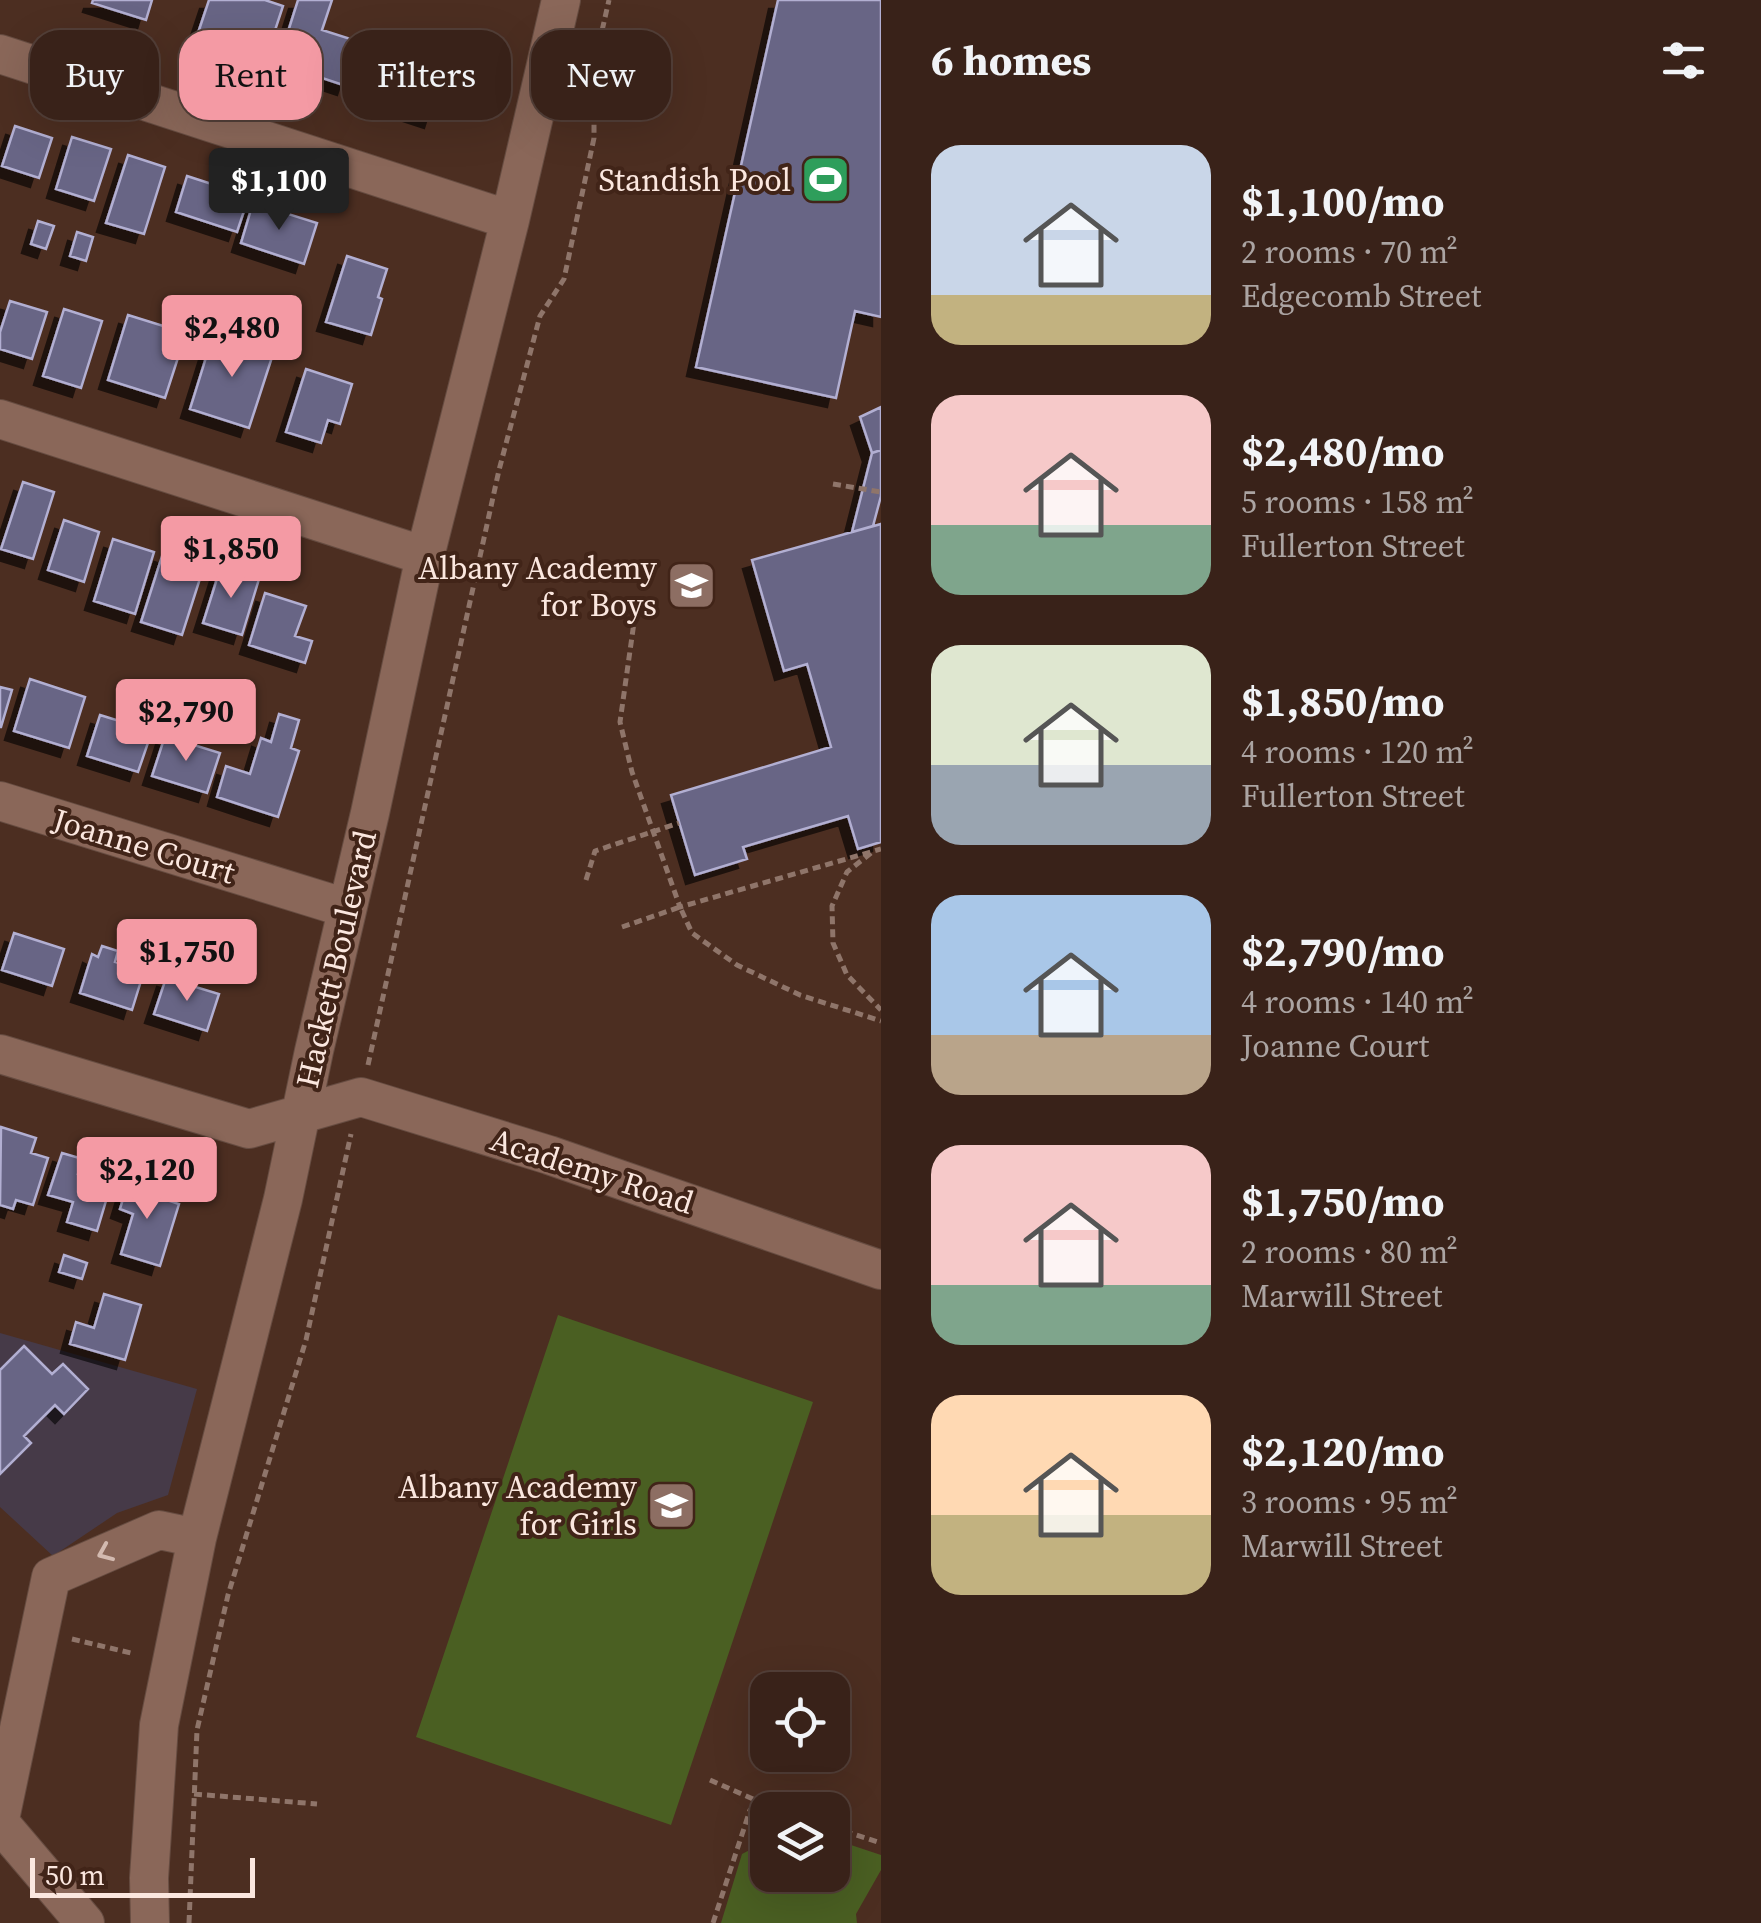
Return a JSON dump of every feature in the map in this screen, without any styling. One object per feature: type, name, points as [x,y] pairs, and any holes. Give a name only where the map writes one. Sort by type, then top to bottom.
[{"type":"street","name":"Hackett Boulevard","points":[[150,1923],[149,1878],[159,1725],[197,1538],[284,1199],[425,556],[561,0]]},
{"type":"street","points":[[0,54],[510,220]]},
{"type":"street","points":[[0,419],[425,556]]},
{"type":"street","name":"Joanne Court","points":[[0,802],[346,908]]},
{"type":"street","points":[[0,1054],[250,1129],[361,1097]]},
{"type":"street","name":"Academy Road","points":[[361,1097],[549,1155],[881,1270]]},
{"type":"street","points":[[85,1923],[0,1821],[51,1577],[159,1530],[197,1538]]},
{"type":"path","points":[[189,1923],[197,1730],[228,1595],[306,1340],[499,470],[540,316],[564,279],[594,138],[594,66],[609,0]]},
{"type":"path","points":[[833,484],[881,492]]},
{"type":"path","points":[[637,601],[620,722],[632,772],[692,933],[737,966],[800,995],[881,1021]]},
{"type":"path","points":[[586,880],[595,851],[679,822]]},
{"type":"path","points":[[622,927],[877,850]]},
{"type":"path","points":[[877,850],[847,872],[832,906],[833,943],[846,975],[881,1010]]},
{"type":"path","points":[[84,1642],[135,1654]]},
{"type":"path","points":[[710,1780],[750,1798]]},
{"type":"path","points":[[194,1794],[316,1804]]},
{"type":"path","points":[[713,1923],[750,1810]]},
{"type":"path","points":[[850,1833],[881,1843]]},
{"type":"shaded area","points":[[0,1333],[197,1389],[168,1495],[117,1513],[53,1556],[0,1507]]},
{"type":"green space","points":[[558,1315],[813,1402],[671,1825],[416,1737]]},
{"type":"green space","points":[[850,1845],[881,1855],[881,1870],[856,1914],[857,1923],[721,1923],[742,1854],[750,1850],[750,1892],[850,1892]]},
{"type":"building","points":[[152,0],[146,20],[92,3]]},
{"type":"building","points":[[209,0],[265,0],[283,6],[275,30],[199,30]]},
{"type":"building","points":[[298,0],[332,0],[322,30],[289,30]]},
{"type":"building","points":[[778,0],[881,0],[881,317],[855,311],[836,398],[696,367]]},
{"type":"building","points":[[322,30],[342,36],[342,85],[322,78]]},
{"type":"building","points":[[15,126],[52,138],[39,178],[2,166]]},
{"type":"building","points":[[72,137],[111,149],[94,201],[56,189]]},
{"type":"building","points":[[128,155],[165,167],[144,234],[106,223]]},
{"type":"building","points":[[187,176],[249,196],[237,232],[176,212]]},
{"type":"building","points":[[253,203],[317,223],[304,264],[241,243]]},
{"type":"building","points":[[38,221],[54,226],[46,249],[31,244]]},
{"type":"building","points":[[77,232],[93,237],[86,261],[70,256]]},
{"type":"building","points":[[347,256],[387,269],[371,335],[326,322]]},
{"type":"building","points":[[10,301],[47,312],[32,359],[0,349],[0,332]]},
{"type":"building","points":[[64,309],[102,321],[81,388],[43,376]]},
{"type":"building","points":[[128,315],[186,333],[165,398],[108,380]]},
{"type":"building","points":[[214,332],[274,351],[249,428],[190,409]]},
{"type":"building","points":[[306,369],[352,384],[340,424],[328,420],[321,443],[286,432]]},
{"type":"building","points":[[881,407],[881,450],[872,453],[860,417]]},
{"type":"building","points":[[881,450],[881,496],[873,526],[852,532],[872,453]]},
{"type":"building","points":[[23,482],[54,492],[33,559],[1,549]]},
{"type":"building","points":[[64,520],[99,532],[84,582],[48,570]]},
{"type":"building","name":"Albany Academy for Boys","points":[[881,524],[881,842],[858,849],[848,816],[743,847],[747,859],[695,875],[671,795],[831,747],[807,664],[784,671],[752,560]]},
{"type":"building","points":[[113,539],[154,552],[135,614],[94,601]]},
{"type":"building","points":[[163,553],[204,566],[182,635],[141,622]]},
{"type":"building","points":[[221,566],[259,579],[242,635],[203,623]]},
{"type":"building","points":[[265,593],[306,606],[295,636],[312,641],[305,663],[249,645]]},
{"type":"building","points":[[30,679],[85,697],[69,748],[14,731]]},
{"type":"building","points":[[0,687],[12,690],[1,727],[0,727]]},
{"type":"building","points":[[279,714],[299,720],[291,748],[299,751],[278,817],[217,797],[226,766],[250,774],[261,738],[271,742]]},
{"type":"building","points":[[100,715],[152,731],[138,772],[87,756]]},
{"type":"building","points":[[165,736],[220,753],[207,793],[152,776]]},
{"type":"building","points":[[14,933],[64,949],[52,986],[2,970]]},
{"type":"building","points":[[102,946],[118,951],[115,962],[144,971],[132,1010],[80,993],[92,954],[98,957]]},
{"type":"building","points":[[166,978],[219,994],[207,1031],[154,1014]]},
{"type":"building","points":[[1,1127],[36,1138],[31,1153],[48,1158],[33,1205],[16,1200],[13,1209],[0,1205]]},
{"type":"building","points":[[62,1153],[83,1159],[78,1174],[111,1184],[97,1231],[67,1222],[73,1202],[48,1195]]},
{"type":"building","points":[[131,1173],[150,1180],[146,1193],[179,1204],[160,1266],[121,1254],[133,1214],[120,1209]]},
{"type":"building","points":[[64,1255],[87,1263],[82,1279],[59,1272]]},
{"type":"building","points":[[104,1294],[141,1305],[125,1360],[70,1344],[76,1322],[94,1328]]},
{"type":"building","points":[[24,1346],[52,1374],[63,1364],[88,1389],[64,1414],[55,1405],[24,1436],[31,1443],[0,1474],[0,1370]]},
{"type":"place","name":"Standish Pool","points":[[826,180]]},
{"type":"place","name":"Albany Academy for Boys","points":[[692,586]]},
{"type":"place","name":"Albany Academy for Girls","points":[[672,1505]]}]
